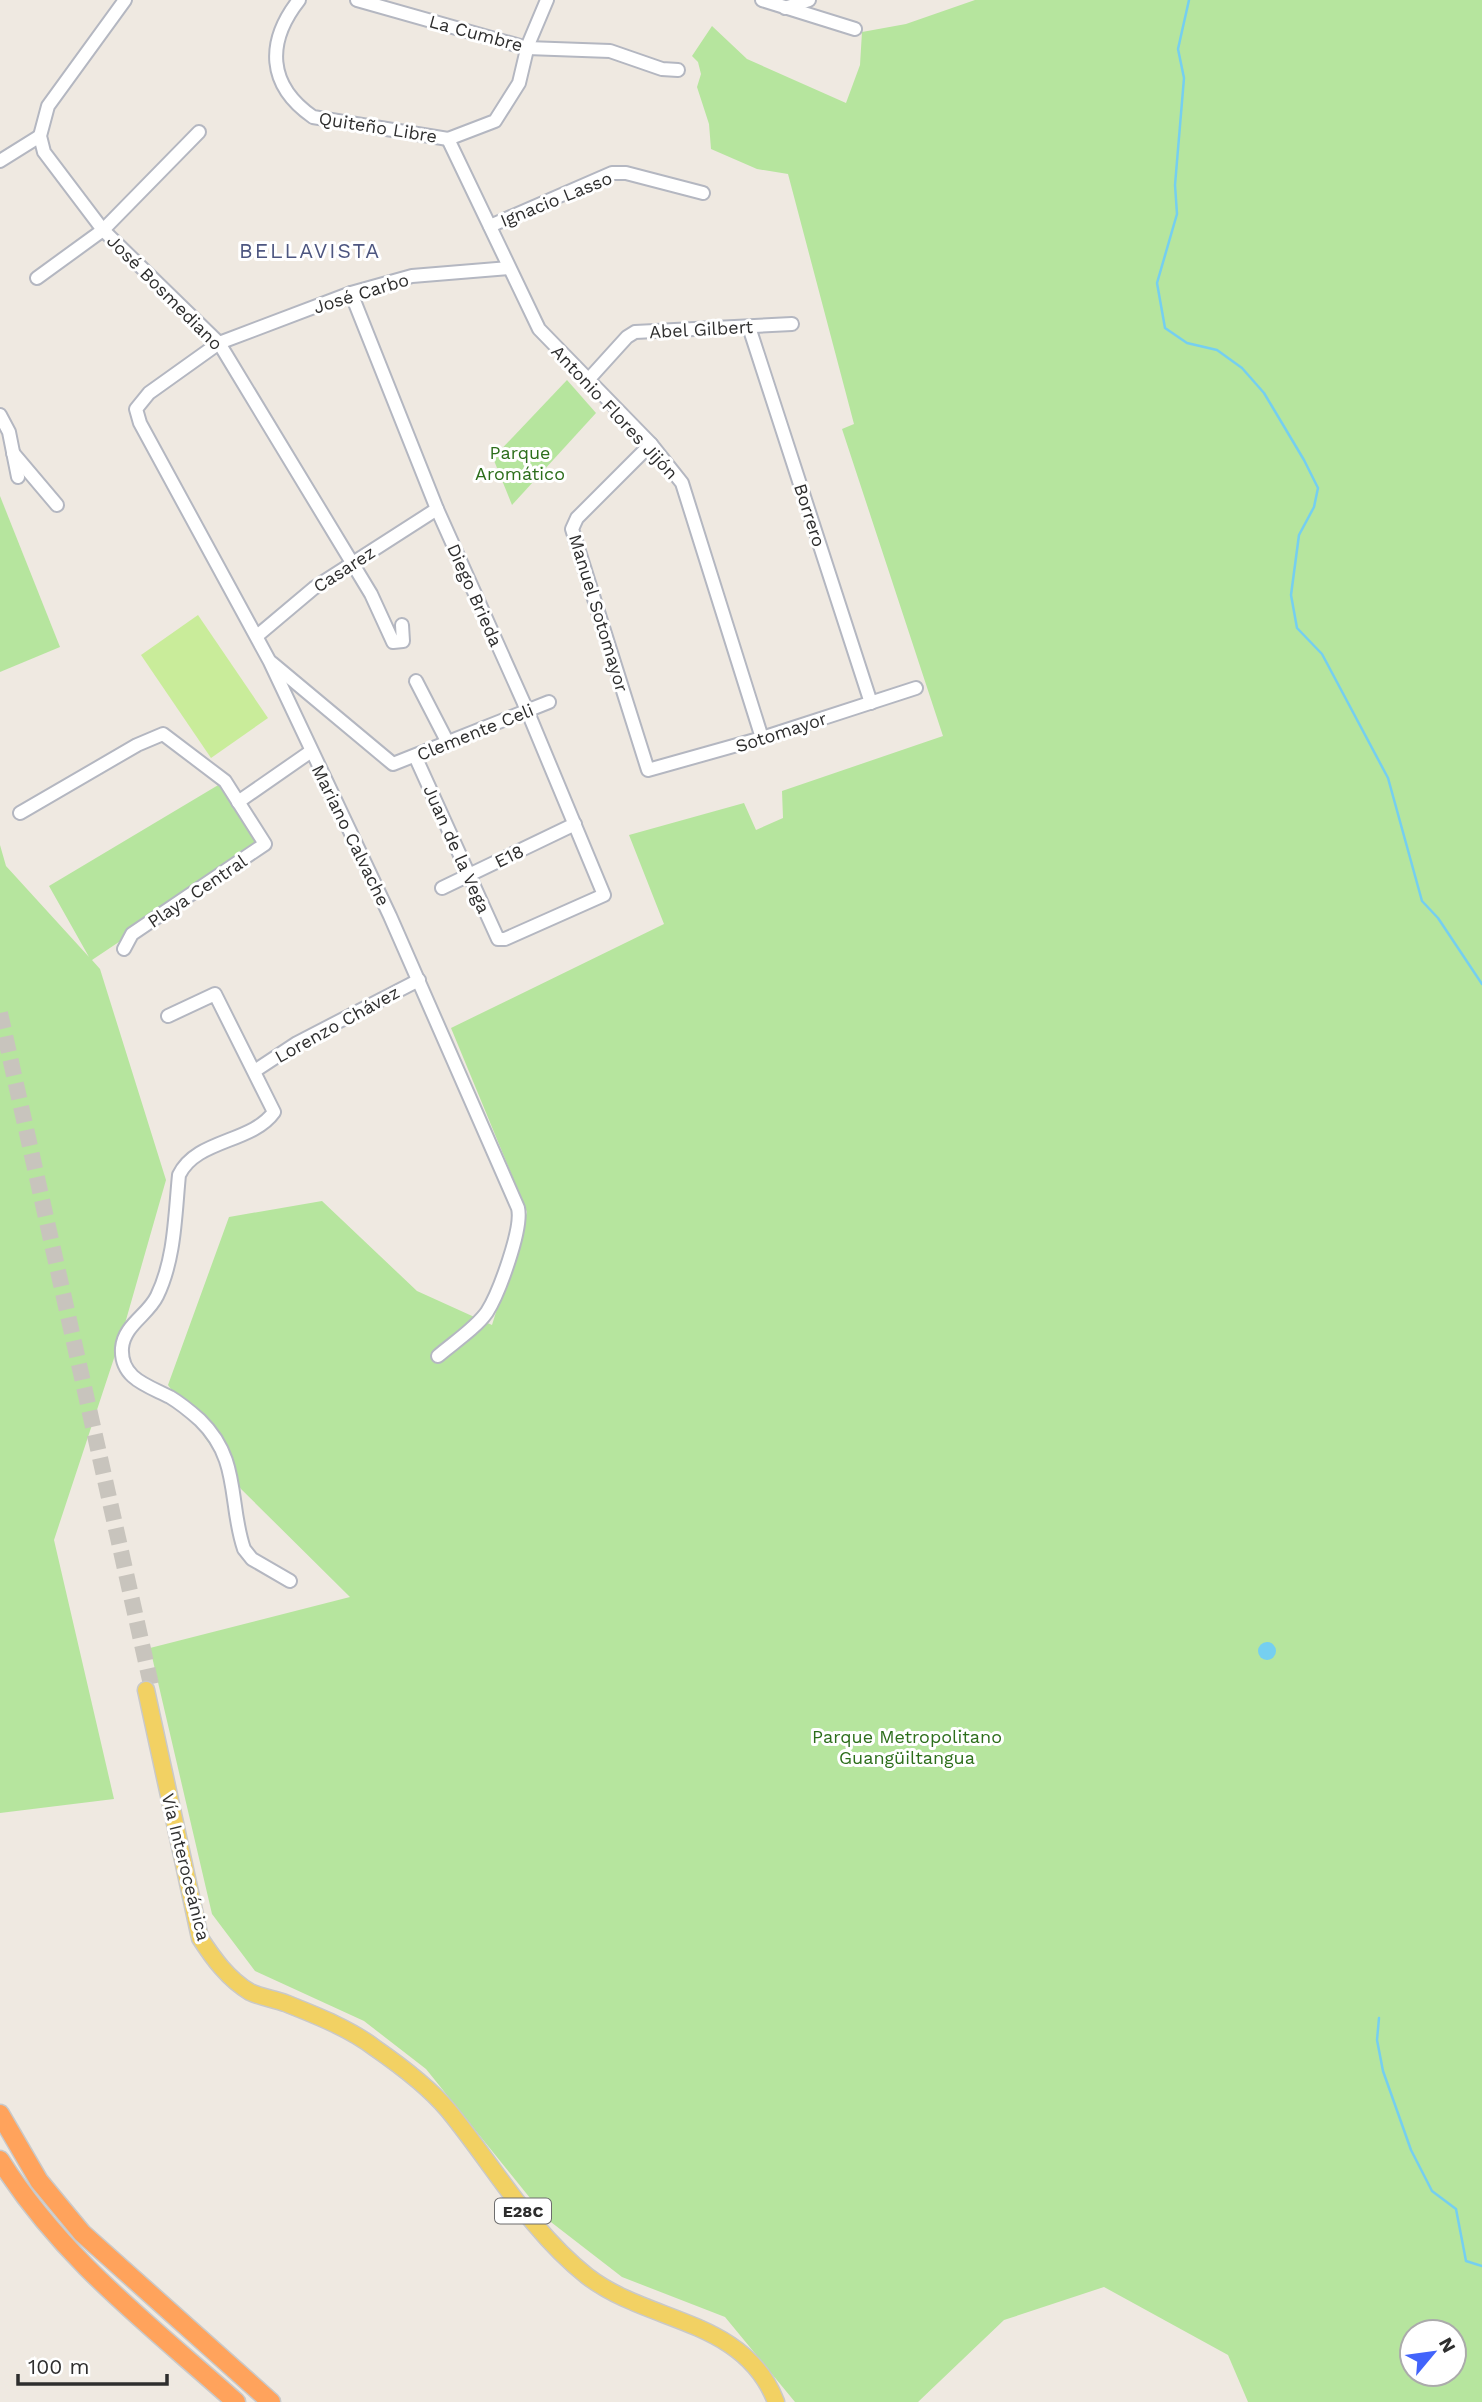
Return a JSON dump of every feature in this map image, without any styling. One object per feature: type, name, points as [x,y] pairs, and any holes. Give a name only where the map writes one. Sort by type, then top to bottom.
[{"type":"highway","points":[[0,2113],[40,2180],[82,2233],[271,2402]]},
{"type":"highway","points":[[0,2160],[22,2194],[64,2246],[115,2296],[236,2402]]},
{"type":"main road","name":"Vía Interoceánica","points":[[149,1690],[201,1911],[215,1947],[245,1977],[283,2003],[330,2022],[373,2046],[412,2077],[447,2109],[530,2220],[589,2278],[622,2296],[720,2336],[756,2367],[776,2402]]},
{"type":"street","points":[[0,161],[40,136],[45,114],[59,88],[125,0]]},
{"type":"street","name":"Quiteño Libre","points":[[299,0],[280,29],[276,63],[280,81],[300,108],[313,117],[448,139],[495,121],[513,97],[527,48],[547,0]]},
{"type":"street","name":"La Cumbre","points":[[356,0],[527,48],[610,51],[662,69],[678,70]]},
{"type":"street","points":[[762,0],[855,29]]},
{"type":"street","points":[[785,8],[809,0]]},
{"type":"street","points":[[37,278],[103,230],[199,132]]},
{"type":"street","name":"José Bosmediano","points":[[40,136],[47,158],[103,230],[219,344],[371,594],[393,642],[399,643],[405,637],[402,625]]},
{"type":"street","name":"Antonio Flores Jijón","points":[[448,139],[542,332],[651,444],[685,490],[762,738]]},
{"type":"street","name":"Ignacio Lasso","points":[[490,226],[612,173],[626,173],[703,194]]},
{"type":"street","name":"José Carbo","points":[[219,344],[351,293],[412,276],[509,268]]},
{"type":"street","name":"Diego Brieda","points":[[351,293],[437,509],[527,710],[604,894],[500,940]]},
{"type":"street","name":"Abel Gilbert","points":[[588,380],[627,337],[635,332],[792,324]]},
{"type":"street","name":"Borrero","points":[[749,327],[872,703]]},
{"type":"street","name":"Mariano Calvache","points":[[219,344],[143,398],[137,406],[137,414],[270,662],[419,980],[521,1220],[487,1312],[438,1356]]},
{"type":"street","points":[[0,415],[9,432],[18,477]]},
{"type":"street","name":"Manuel Sotomayor","points":[[647,769],[572,529],[577,518],[651,444]]},
{"type":"street","points":[[13,453],[57,505]]},
{"type":"street","name":"Casarez","points":[[257,636],[288,608],[437,509]]},
{"type":"street","name":"Clemente Celi","points":[[270,662],[391,762],[415,756],[549,702]]},
{"type":"street","points":[[416,681],[448,743]]},
{"type":"street","name":"Sotomayor","points":[[647,769],[653,771],[916,688]]},
{"type":"street","points":[[20,813],[126,751],[164,734],[225,781],[238,803],[310,751]]},
{"type":"street","name":"Juan de la Vega","points":[[415,756],[468,876],[500,940]]},
{"type":"street","name":"Playa Central","points":[[124,948],[134,933],[265,844],[238,803]]},
{"type":"street","name":"E18","points":[[442,888],[575,824]]},
{"type":"street","name":"Lorenzo Chávez","points":[[256,1070],[297,1043],[419,980]]},
{"type":"street","points":[[168,1016],[215,994],[256,1070],[274,1112],[270,1118],[192,1158],[179,1175],[168,1267],[156,1298],[126,1332],[122,1348],[124,1363],[138,1384],[172,1398],[201,1421],[230,1468],[244,1549],[252,1559],[290,1581]]},
{"type":"green space","name":"Parque Metropolitano Guangüiltangua","points":[[975,0],[1482,0],[1482,2402],[1248,2402],[1228,2355],[1104,2287],[1004,2320],[918,2402],[795,2402],[725,2317],[622,2277],[547,2219],[426,2069],[364,2021],[255,1971],[212,1914],[150,1648],[350,1597],[241,1489],[168,1385],[229,1217],[322,1201],[417,1291],[492,1325],[527,1212],[451,1028],[664,924],[629,835],[744,803],[756,830],[783,818],[782,791],[943,736],[842,429],[854,424],[788,174],[757,169],[711,149],[709,124],[697,87],[701,74],[698,62],[692,56],[712,26],[747,59],[846,103],[860,65],[862,32],[906,24]]},
{"type":"green space","name":"Parque Aromático","points":[[567,380],[596,413],[512,505],[493,458]]},
{"type":"green space","points":[[0,496],[60,647],[0,672]]},
{"type":"green space","points":[[198,615],[268,718],[211,758],[141,655]]},
{"type":"green space","points":[[225,781],[264,845],[92,960],[100,969],[166,1180],[122,1334],[54,1540],[114,1799],[0,1813],[0,845],[6,866],[89,957],[49,886]]},
{"type":"water","points":[[1263,1642],[1271,1642],[1276,1651],[1274,1658],[1263,1660],[1258,1655],[1258,1647]]},
{"type":"waterway","points":[[1189,0],[1178,49],[1184,78],[1175,185],[1177,214],[1157,283],[1165,328],[1187,343],[1217,350],[1242,368],[1264,393],[1318,488],[1314,507],[1299,535],[1291,595],[1297,628],[1322,654],[1388,778],[1422,901],[1438,918],[1482,984]]},
{"type":"waterway","points":[[1379,2018],[1377,2040],[1383,2071],[1411,2150],[1432,2191],[1456,2209],[1466,2261],[1482,2266]]},
{"type":"tunnel","points":[[0,1013],[152,1689]]},
{"type":"district","name":"BELLAVISTA","points":[[310,250]]}]
